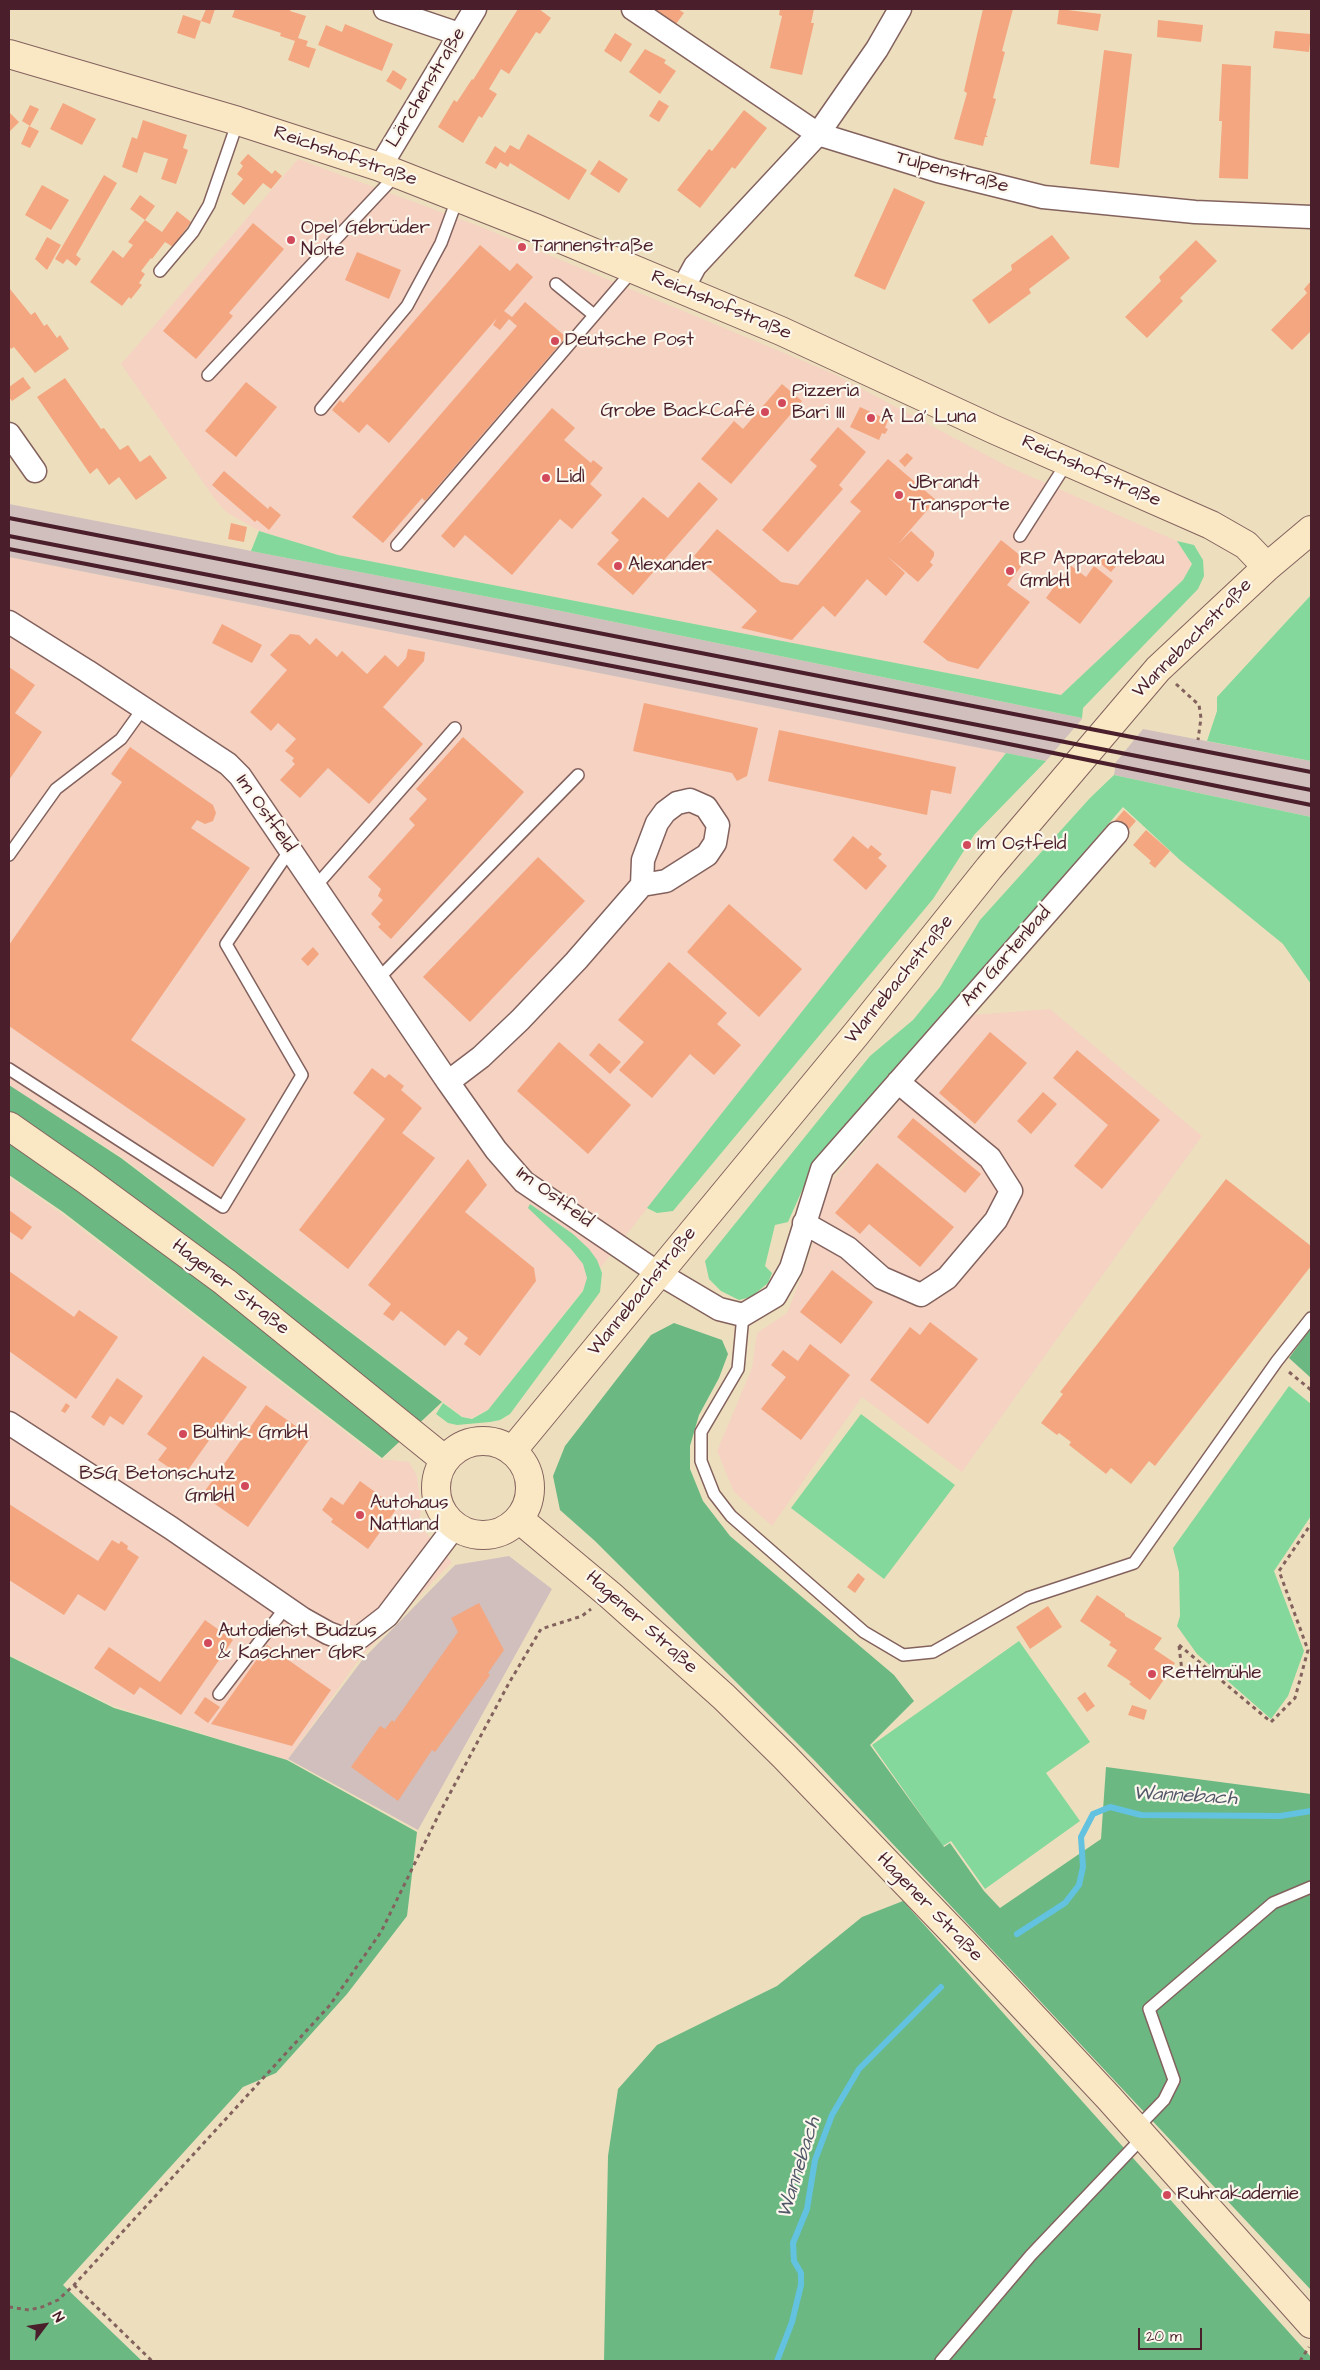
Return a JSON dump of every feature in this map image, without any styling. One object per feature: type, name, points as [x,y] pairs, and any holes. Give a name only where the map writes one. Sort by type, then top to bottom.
[{"type":"main road","name":"Reichshofstraße","points":[[9,54],[238,121],[389,170],[458,197],[796,338],[995,430],[1211,525],[1246,545],[1267,567]]},
{"type":"main road","name":"Wannebachstraße","points":[[512,1451],[851,1041],[990,868],[1158,669],[1267,567],[1311,530]]},
{"type":"main road","name":"Hagener Straße","points":[[9,1126],[85,1179],[225,1282],[445,1460]]},
{"type":"main road","points":[[484,1441],[499,1444],[512,1451],[526,1468],[530,1487],[528,1505],[519,1519],[508,1528],[496,1534],[482,1536],[468,1533],[455,1526],[445,1516],[438,1502],[435,1488],[438,1473],[445,1460],[455,1450],[469,1443],[484,1441]]},
{"type":"main road","name":"Hagener Straße","points":[[519,1519],[610,1595],[724,1697],[785,1757],[962,1941],[1139,2133],[1311,2324]]},
{"type":"street","points":[[385,9],[459,34]]},
{"type":"street","name":"Lärchenstraße","points":[[389,170],[459,34],[475,9]]},
{"type":"street","name":"Tulpenstraße","points":[[633,9],[818,134],[938,171],[1043,197],[1195,212],[1311,217]]},
{"type":"street","points":[[682,290],[695,266],[818,134],[877,49],[900,9]]},
{"type":"street","points":[[9,434],[35,471]]},
{"type":"street","name":"Im Ostfeld","points":[[9,622],[144,707],[228,764],[240,776],[448,1082],[496,1150],[519,1178],[658,1273]]},
{"type":"street","name":"Am Gartenbad","points":[[744,1314],[775,1296],[791,1268],[822,1169],[1118,833]]},
{"type":"street","points":[[448,1082],[482,1056],[520,1020],[576,961],[642,885]]},
{"type":"street","points":[[804,1223],[848,1248],[882,1278],[921,1295],[947,1278],[996,1220],[1011,1191],[990,1158],[898,1082]]},
{"type":"street","points":[[658,1273],[719,1309],[744,1314]]},
{"type":"street","points":[[9,1423],[172,1528],[286,1607],[328,1633],[352,1639],[360,1637],[387,1616],[455,1526]]},
{"type":"lane","points":[[160,271],[193,232],[209,205],[238,121]]},
{"type":"lane","points":[[208,375],[389,170]]},
{"type":"lane","points":[[321,409],[407,306],[441,243],[458,197]]},
{"type":"lane","points":[[396,545],[634,269]]},
{"type":"lane","points":[[556,284],[594,315]]},
{"type":"lane","points":[[1020,536],[1068,461]]},
{"type":"lane","points":[[9,855],[56,788],[121,739],[144,707]]},
{"type":"lane","points":[[315,887],[455,728]]},
{"type":"lane","points":[[378,979],[578,775]]},
{"type":"lane","points":[[9,1069],[223,1207],[302,1075],[226,944],[290,850]]},
{"type":"lane","points":[[744,1314],[738,1368],[701,1432],[701,1461],[714,1494],[731,1516],[864,1632],[903,1655],[933,1652],[1028,1598],[1134,1563],[1277,1362],[1311,1318]]},
{"type":"lane","points":[[219,1694],[286,1607]]},
{"type":"lane","points":[[941,2361],[1031,2255],[1139,2133],[1164,2100],[1174,2080],[1148,2009],[1273,1903],[1311,1887]]},
{"type":"path","points":[[1158,669],[1198,704],[1201,718],[1198,740]]},
{"type":"path","points":[[1277,1362],[1311,1390]]},
{"type":"path","points":[[1182,1671],[1179,1645],[1271,1722],[1295,1698],[1308,1650],[1279,1571],[1311,1524]]},
{"type":"path","points":[[9,2307],[29,2310],[42,2307],[58,2300],[74,2285],[330,2005],[381,1932],[445,1803],[509,1683],[541,1629],[582,1616],[610,1595]]},
{"type":"path","points":[[74,2285],[152,2361]]},
{"type":"path","points":[[1300,2361],[1311,2342]]},
{"type":"shaded area","points":[[298,159],[484,228],[832,373],[1007,466],[1177,541],[1192,564],[1183,580],[1061,695],[338,555],[259,531],[226,512],[214,498],[121,364]]},
{"type":"shaded area","points":[[9,504],[556,610],[1082,719],[1046,761],[9,557]]},
{"type":"shaded area","points":[[9,557],[1006,753],[489,1409],[472,1418],[463,1417],[122,1157],[9,1086]]},
{"type":"shaded area","points":[[1143,729],[1311,761],[1311,817],[1114,775],[1116,762]]},
{"type":"shaded area","points":[[1050,1009],[1202,1136],[962,1472],[862,1397],[772,1526],[734,1492],[717,1451],[752,1368],[757,1333],[787,1313],[808,1260],[829,1184],[971,1015]]},
{"type":"shaded area","points":[[9,1177],[62,1214],[380,1459],[409,1462],[417,1476],[421,1511],[418,1524],[452,1562],[360,1658],[287,1760],[114,1706],[9,1655]]},
{"type":"shaded area","points":[[509,1556],[552,1589],[418,1830],[288,1759],[363,1659],[455,1565]]},
{"type":"green space","points":[[259,531],[338,555],[1061,695],[1183,580],[1192,564],[1177,541],[1194,545],[1203,560],[1204,576],[1198,589],[1083,708],[1082,718],[556,610],[251,551]]},
{"type":"green space","points":[[1311,595],[1311,761],[1207,741],[1217,711],[1217,697]]},
{"type":"green space","points":[[1006,753],[1046,761],[974,835],[933,899],[673,1211],[657,1213],[647,1208]]},
{"type":"green space","points":[[1114,775],[1311,817],[1311,984],[1283,944],[1180,860],[1123,807],[812,1168],[788,1222],[775,1225],[765,1266],[772,1273],[768,1283],[751,1297],[739,1300],[721,1291],[709,1279],[705,1261],[870,1056],[913,1020],[940,987],[980,920],[1090,798]]},
{"type":"green space","points":[[9,1085],[121,1158],[442,1402],[382,1458],[63,1212],[9,1175]]},
{"type":"green space","points":[[530,1204],[573,1234],[589,1249],[597,1260],[602,1273],[600,1292],[510,1414],[500,1420],[490,1422],[457,1425],[448,1423],[436,1414],[443,1403],[462,1417],[472,1419],[488,1410],[583,1291],[587,1278],[583,1264],[571,1249],[528,1208]]},
{"type":"green space","points":[[674,1323],[722,1340],[728,1354],[719,1378],[699,1415],[690,1446],[690,1469],[703,1501],[730,1536],[894,1675],[914,1701],[870,1745],[944,1847],[950,1843],[984,1891],[1000,1908],[1101,1839],[1106,1767],[1311,1794],[1311,2290],[815,1761],[595,1541],[560,1510],[553,1476],[565,1446],[651,1335]]},
{"type":"green space","points":[[1311,1328],[1311,1378],[1289,1358]]},
{"type":"green space","points":[[1289,1386],[1311,1404],[1311,1516],[1274,1571],[1304,1651],[1288,1696],[1271,1719],[1197,1654],[1177,1626],[1180,1616],[1179,1572],[1173,1548]]},
{"type":"green space","points":[[861,1414],[955,1485],[884,1579],[791,1508]]},
{"type":"green space","points":[[1019,1641],[1090,1742],[1046,1773],[1080,1821],[985,1889],[951,1841],[943,1846],[872,1745]]},
{"type":"green space","points":[[9,1656],[114,1708],[287,1760],[417,1832],[407,1916],[347,1994],[276,2073],[243,2087],[63,2285],[142,2361],[9,2361]]},
{"type":"green space","points":[[903,1901],[1311,2357],[1311,2361],[604,2361],[608,2156],[618,2089],[657,2045],[777,1986],[862,1917]]},
{"type":"building","points":[[206,9],[215,9],[210,24],[201,21]]},
{"type":"building","points":[[235,9],[291,9],[290,11],[306,16],[298,38],[308,41],[306,46],[316,49],[309,68],[288,60],[295,41],[280,36],[281,33],[232,17]]},
{"type":"building","points":[[518,9],[539,9],[551,18],[540,34],[536,32],[509,74],[501,69],[489,89],[497,94],[482,118],[479,116],[463,143],[438,127],[454,100],[457,102],[473,80]]},
{"type":"building","points":[[653,9],[678,9],[684,13],[676,24]]},
{"type":"building","points":[[780,9],[814,9],[811,23],[814,23],[802,75],[770,68],[782,16],[779,15]]},
{"type":"building","points":[[983,9],[1013,9],[1002,51],[1005,52],[993,98],[996,99],[986,135],[988,137],[985,137],[983,146],[954,139],[967,93],[964,91]]},
{"type":"building","points":[[1059,9],[1101,14],[1098,31],[1057,24]]},
{"type":"building","points":[[183,15],[201,21],[195,39],[177,33]]},
{"type":"building","points":[[1158,20],[1203,25],[1201,42],[1157,37]]},
{"type":"building","points":[[345,24],[393,44],[382,71],[318,45],[326,25],[342,32]]},
{"type":"building","points":[[1275,31],[1311,34],[1309,52],[1273,48]]},
{"type":"building","points":[[615,33],[632,44],[621,62],[604,51]]},
{"type":"building","points":[[645,49],[666,60],[664,63],[676,71],[660,94],[629,72]]},
{"type":"building","points":[[1104,50],[1132,54],[1119,168],[1090,164]]},
{"type":"building","points":[[1222,64],[1251,66],[1248,179],[1219,178]]},
{"type":"building","points":[[393,70],[407,79],[401,90],[386,81]]},
{"type":"building","points":[[659,100],[669,106],[659,122],[649,116]]},
{"type":"building","points":[[63,103],[96,119],[82,145],[50,129]]},
{"type":"building","points":[[30,105],[39,109],[30,126],[22,121]]},
{"type":"building","points":[[744,110],[767,128],[735,169],[732,167],[700,208],[677,190],[709,149],[712,151]]},
{"type":"building","points":[[9,112],[19,122],[9,132]]},
{"type":"building","points":[[143,120],[187,135],[183,148],[188,150],[176,184],[161,179],[168,159],[144,152],[137,173],[122,167],[132,137],[137,139]]},
{"type":"building","points":[[29,126],[39,131],[30,148],[21,144]]},
{"type":"building","points":[[528,134],[587,170],[569,200],[510,163],[508,167],[500,162],[496,169],[485,163],[495,146],[505,153],[510,145],[519,150]]},
{"type":"building","points":[[248,154],[272,174],[275,170],[282,176],[271,189],[263,183],[244,205],[231,194],[243,179],[237,174],[243,166],[240,163]]},
{"type":"building","points":[[599,160],[628,179],[619,193],[590,174]]},
{"type":"building","points":[[104,175],[117,183],[76,255],[81,259],[76,266],[67,259],[63,264],[55,259]]},
{"type":"building","points":[[42,185],[69,200],[51,230],[25,215]]},
{"type":"building","points":[[894,188],[925,202],[885,290],[854,276]]},
{"type":"building","points":[[140,195],[155,206],[145,220],[130,209]]},
{"type":"building","points":[[177,211],[191,222],[173,247],[165,242],[151,258],[141,271],[145,274],[139,283],[142,285],[131,299],[129,297],[122,306],[90,282],[113,250],[123,258],[133,245],[128,242],[145,220],[162,232]]},
{"type":"building","points":[[253,223],[284,249],[229,313],[233,316],[196,359],[163,331]]},
{"type":"building","points":[[1052,235],[1070,258],[1029,289],[1031,293],[989,324],[972,300],[1012,270],[1011,265]]},
{"type":"building","points":[[47,237],[61,245],[47,270],[35,259]]},
{"type":"building","points":[[1196,240],[1217,261],[1180,298],[1183,301],[1147,338],[1125,317],[1161,281],[1159,277]]},
{"type":"building","points":[[480,245],[510,271],[517,263],[533,277],[504,311],[512,317],[525,302],[566,337],[425,501],[422,498],[383,543],[352,517],[517,326],[509,319],[500,330],[493,325],[497,318],[389,443],[367,424],[359,433],[332,410],[340,400],[343,403]]},
{"type":"building","points":[[357,252],[401,270],[389,299],[345,280]]},
{"type":"building","points":[[1311,281],[1311,331],[1292,350],[1271,330],[1307,293],[1304,289]]},
{"type":"building","points":[[10,289],[31,315],[35,312],[44,326],[47,324],[57,338],[60,335],[69,349],[35,373],[14,347],[11,349],[9,346]]},
{"type":"building","points":[[23,377],[31,388],[12,401],[9,397],[9,387]]},
{"type":"building","points":[[65,378],[101,429],[104,428],[120,450],[128,445],[140,462],[150,455],[167,478],[136,500],[119,477],[109,485],[97,468],[90,474],[37,397]]},
{"type":"building","points":[[246,382],[277,407],[236,457],[205,431]]},
{"type":"building","points":[[782,384],[802,401],[731,484],[701,459],[734,421],[743,429]]},
{"type":"building","points":[[860,407],[888,420],[885,428],[888,429],[885,434],[882,433],[879,440],[850,427]]},
{"type":"building","points":[[552,408],[575,428],[564,440],[591,463],[593,460],[603,468],[590,484],[602,495],[572,529],[560,519],[512,575],[465,535],[454,548],[441,536]]},
{"type":"building","points":[[838,427],[866,452],[839,485],[843,489],[788,552],[762,530],[817,466],[810,460]]},
{"type":"building","points":[[907,453],[913,458],[905,467],[899,461]]},
{"type":"building","points":[[888,459],[936,500],[898,544],[911,531],[934,552],[930,562],[933,565],[918,582],[887,556],[905,573],[886,596],[867,579],[835,617],[823,606],[792,640],[741,628],[757,611],[694,556],[717,529],[781,582],[798,585],[861,511],[850,502]]},
{"type":"building","points":[[224,471],[268,509],[270,506],[281,515],[269,530],[257,520],[255,522],[212,485]]},
{"type":"building","points":[[699,482],[718,499],[633,595],[597,564],[619,540],[611,533],[643,497],[668,518]]},
{"type":"building","points":[[231,523],[247,527],[244,542],[228,539]]},
{"type":"building","points":[[1001,540],[1026,560],[1007,585],[1030,602],[978,669],[948,661],[923,642]]},
{"type":"building","points":[[1103,554],[1117,565],[1111,572],[1097,561]]},
{"type":"building","points":[[1070,565],[1086,577],[1094,566],[1113,581],[1080,624],[1046,598]]},
{"type":"building","points":[[222,624],[262,645],[252,663],[212,643]]},
{"type":"building","points":[[290,634],[299,635],[310,645],[316,638],[337,657],[342,651],[367,674],[385,655],[398,667],[406,658],[408,649],[425,652],[424,661],[383,707],[423,744],[369,804],[328,768],[300,798],[280,780],[295,764],[292,761],[294,758],[285,751],[296,739],[278,723],[271,731],[250,712],[287,670],[270,655]]},
{"type":"building","points":[[9,667],[35,685],[15,713],[42,732],[9,780]]},
{"type":"building","points":[[644,703],[758,728],[747,776],[737,781],[732,773],[633,751]]},
{"type":"building","points":[[779,730],[956,767],[951,794],[931,790],[927,815],[768,781]]},
{"type":"building","points":[[463,737],[524,792],[391,939],[378,927],[381,924],[371,914],[383,900],[378,896],[381,889],[368,877],[415,825],[409,819],[427,799],[416,789]]},
{"type":"building","points":[[130,747],[213,805],[216,813],[213,821],[205,824],[197,820],[191,828],[250,868],[131,1040],[246,1119],[213,1167],[9,1026],[9,945],[122,782],[111,774]]},
{"type":"building","points":[[1124,810],[1136,821],[1124,835],[1112,824]]},
{"type":"building","points":[[1146,830],[1170,851],[1155,868],[1149,863],[1151,861],[1133,845]]},
{"type":"building","points":[[853,836],[868,849],[871,845],[882,854],[878,858],[887,866],[866,890],[833,860]]},
{"type":"building","points":[[538,857],[585,901],[470,1022],[423,977]]},
{"type":"building","points":[[729,904],[802,969],[759,1017],[687,952]]},
{"type":"building","points":[[313,947],[319,954],[308,966],[301,959]]},
{"type":"building","points":[[669,962],[727,1013],[717,1024],[741,1045],[714,1075],[690,1054],[652,1098],[619,1070],[644,1042],[618,1020]]},
{"type":"building","points":[[990,1032],[1027,1063],[975,1124],[939,1093]]},
{"type":"building","points":[[559,1042],[631,1105],[588,1154],[517,1091]]},
{"type":"building","points":[[599,1043],[621,1062],[610,1074],[589,1055]]},
{"type":"building","points":[[1077,1050],[1160,1120],[1102,1189],[1074,1166],[1108,1125],[1053,1078]]},
{"type":"building","points":[[372,1068],[385,1078],[389,1074],[404,1086],[401,1090],[422,1108],[402,1133],[435,1158],[348,1269],[299,1230],[385,1119],[353,1093]]},
{"type":"building","points":[[1043,1092],[1057,1104],[1031,1134],[1017,1121]]},
{"type":"building","points":[[913,1118],[981,1174],[965,1193],[897,1137]]},
{"type":"building","points":[[468,1159],[487,1185],[465,1212],[534,1268],[536,1281],[480,1356],[464,1344],[468,1338],[458,1330],[445,1346],[401,1311],[393,1321],[383,1314],[391,1304],[368,1285]]},
{"type":"building","points":[[877,1163],[954,1227],[920,1267],[869,1224],[860,1234],[835,1213]]},
{"type":"building","points":[[1226,1179],[1311,1246],[1311,1266],[1155,1466],[1149,1461],[1131,1484],[1111,1468],[1106,1474],[1069,1445],[1071,1442],[1059,1433],[1057,1435],[1041,1423],[1063,1394],[1060,1392]]},
{"type":"building","points":[[9,1210],[32,1227],[22,1240],[9,1231]]},
{"type":"building","points":[[832,1270],[873,1302],[841,1344],[800,1312]]},
{"type":"building","points":[[9,1271],[74,1317],[79,1310],[118,1337],[76,1399],[9,1351]]},
{"type":"building","points":[[930,1322],[978,1359],[928,1424],[870,1380],[910,1327],[920,1335]]},
{"type":"building","points":[[810,1344],[850,1375],[801,1440],[761,1409],[786,1377],[771,1365],[783,1350],[798,1361]]},
{"type":"building","points":[[203,1356],[247,1387],[183,1477],[158,1460],[167,1448],[147,1434]]},
{"type":"building","points":[[117,1378],[143,1396],[123,1425],[110,1416],[104,1426],[91,1417]]},
{"type":"building","points":[[66,1403],[70,1406],[65,1413],[61,1411]]},
{"type":"building","points":[[266,1405],[311,1437],[248,1527],[202,1495]]},
{"type":"building","name":"Autohaus Nattland","points":[[360,1481],[397,1508],[368,1549],[331,1522],[333,1519],[322,1510],[331,1497],[343,1505]]},
{"type":"building","points":[[9,1504],[98,1561],[112,1540],[119,1544],[121,1541],[128,1546],[127,1549],[139,1557],[105,1611],[78,1594],[64,1615],[9,1580]]},
{"type":"building","points":[[858,1573],[865,1579],[855,1593],[847,1587]]},
{"type":"building","points":[[1097,1595],[1125,1614],[1125,1616],[1162,1638],[1154,1649],[1175,1663],[1150,1700],[1129,1684],[1131,1682],[1107,1666],[1117,1650],[1109,1645],[1111,1642],[1080,1621]]},
{"type":"building","points":[[479,1603],[504,1650],[488,1673],[490,1675],[435,1752],[432,1750],[398,1801],[351,1767],[380,1726],[385,1729],[392,1720],[394,1722],[458,1632],[451,1618]]},
{"type":"building","points":[[1048,1606],[1062,1627],[1030,1649],[1016,1627]]},
{"type":"building","points":[[205,1620],[233,1640],[181,1715],[140,1687],[134,1695],[94,1668],[109,1647],[160,1682]]},
{"type":"building","points":[[267,1645],[331,1690],[292,1746],[211,1724]]},
{"type":"building","points":[[1085,1692],[1095,1706],[1087,1712],[1077,1698]]},
{"type":"building","points":[[205,1697],[220,1707],[208,1723],[194,1713]]},
{"type":"building","points":[[1132,1705],[1147,1710],[1144,1720],[1128,1715]]},
{"type":"waterway","name":"Wannebach","points":[[1017,1934],[1065,1903],[1079,1885],[1083,1867],[1081,1837],[1093,1814],[1110,1807],[1141,1815],[1280,1816],[1311,1811]]},
{"type":"waterway","name":"Wannebach","points":[[777,2361],[792,2322],[801,2285],[801,2273],[794,2261],[793,2243],[807,2209],[815,2160],[832,2115],[859,2069],[941,1987]]},
{"type":"railway","points":[[9,518],[1311,772]]},
{"type":"railway","points":[[9,536],[1311,790]]},
{"type":"railway","points":[[9,549],[880,718],[1311,805]]},
{"type":"place","name":"Opel Gebrüder Nolte","points":[[291,240]]},
{"type":"place","name":"Tannenstraße","points":[[522,247]]},
{"type":"place","name":"Deutsche Post","points":[[555,341]]},
{"type":"place","name":"Pizzeria Bari III","points":[[782,403]]},
{"type":"place","name":"Grobe BackCafé","points":[[765,412]]},
{"type":"place","name":"A La' Luna","points":[[871,418]]},
{"type":"place","name":"Lidl","points":[[546,478]]},
{"type":"place","name":"JBrandt Transporte","points":[[899,495]]},
{"type":"place","name":"Alexander","points":[[618,566]]},
{"type":"place","name":"RP Apparatebau GmbH","points":[[1010,571]]},
{"type":"place","name":"Im Ostfeld","points":[[967,845]]},
{"type":"place","name":"Bultink GmbH","points":[[183,1434]]},
{"type":"place","name":"BSG Betonschutz GmbH","points":[[245,1486]]},
{"type":"place","name":"Autohaus Nattland","points":[[360,1515]]},
{"type":"place","name":"Autodienst Budzus & Kaschner GbR","points":[[208,1643]]},
{"type":"place","name":"Rettelmühle","points":[[1152,1674]]},
{"type":"place","name":"Ruhrakademie","points":[[1167,2195]]}]
